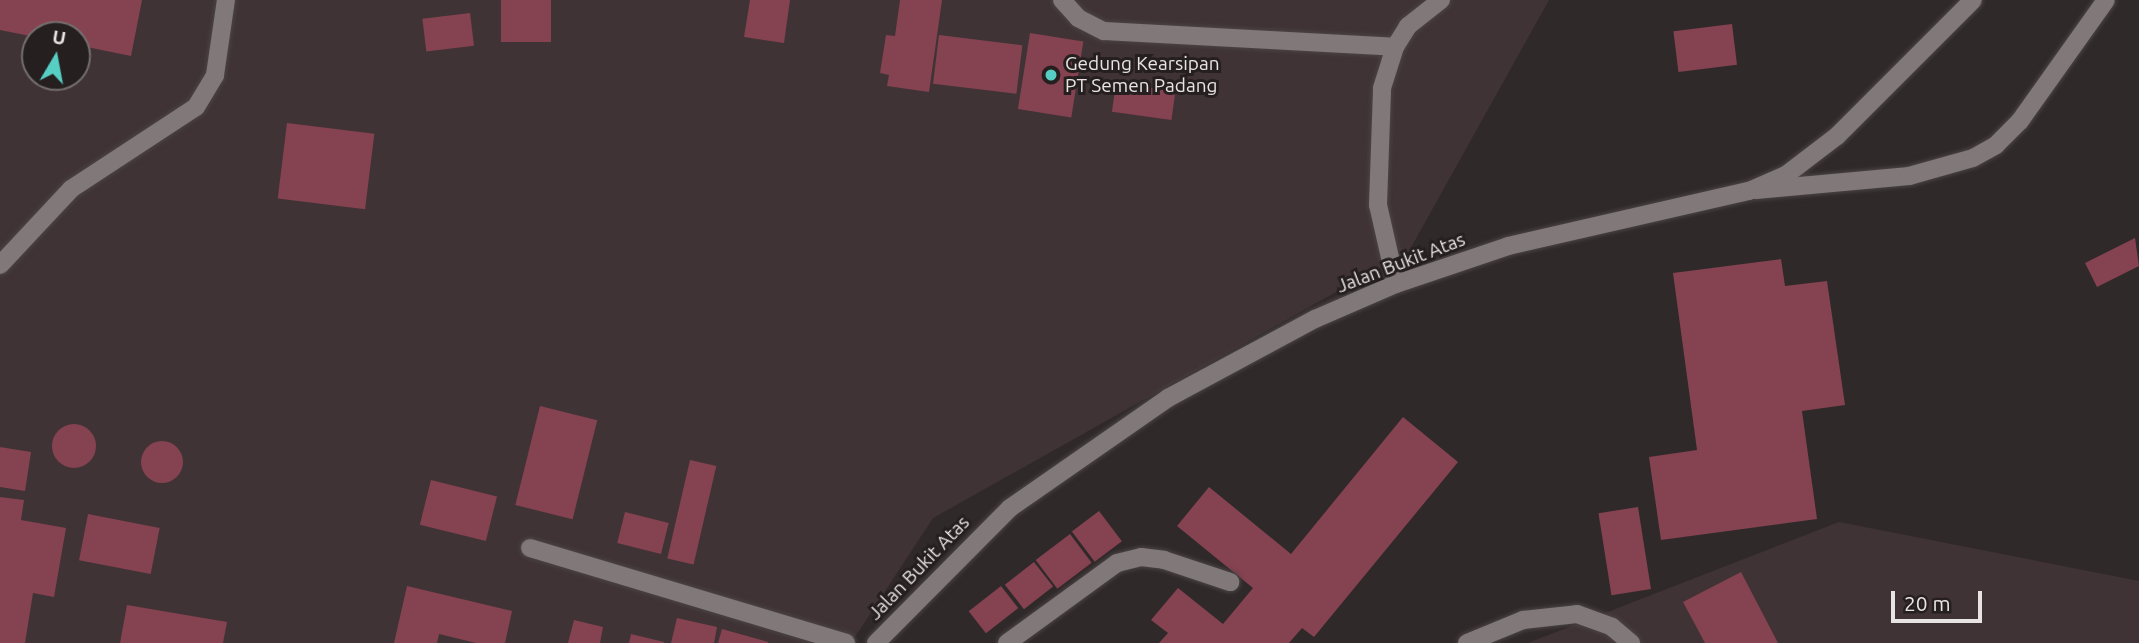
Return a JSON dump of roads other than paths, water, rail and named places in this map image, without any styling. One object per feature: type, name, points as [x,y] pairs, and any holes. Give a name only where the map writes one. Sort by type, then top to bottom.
[{"type":"street","points":[[0,265],[71,190],[196,107],[215,75],[226,0]]},
{"type":"street","points":[[1062,0],[1078,18],[1104,31],[1395,47]]},
{"type":"street","points":[[1396,284],[1378,205],[1378,115],[1395,47],[1408,26],[1441,0]]},
{"type":"street","name":"Jalan Bukit Atas","points":[[876,643],[967,547],[1043,481],[1168,398],[1240,358],[1396,284],[1508,246],[1749,191],[1812,160],[1973,0]]},
{"type":"street","points":[[1749,191],[1909,176],[1973,158],[1996,145],[2020,121],[2106,0]]},
{"type":"street","points":[[530,548],[846,643]]},
{"type":"street","points":[[1007,643],[1118,563],[1129,560],[1164,560],[1230,582]]},
{"type":"street","points":[[1467,643],[1549,614],[1577,614],[1612,627],[1631,643]]},
{"type":"place","name":"Gedung Kearsipan PT Semen Padang","points":[[1051,75]]}]
